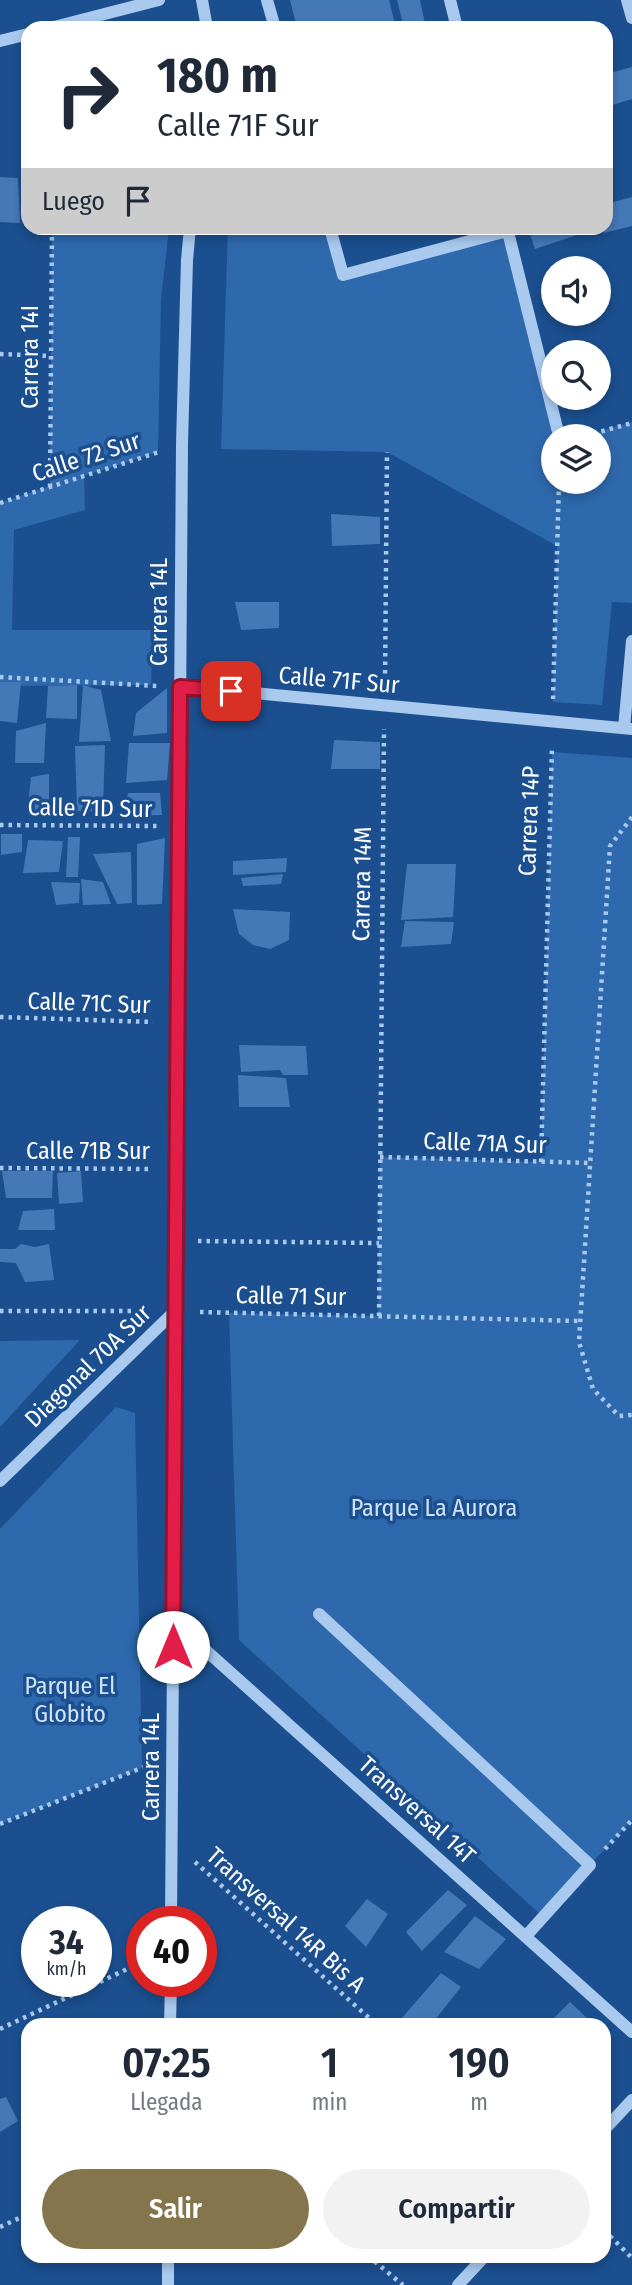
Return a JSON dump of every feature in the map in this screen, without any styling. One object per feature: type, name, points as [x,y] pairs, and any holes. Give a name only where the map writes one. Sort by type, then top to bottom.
[{"type":"street","points":[[77,21],[159,0]]},
{"type":"street","points":[[202,0],[206,21]]},
{"type":"street","points":[[267,0],[273,21]]},
{"type":"street","points":[[450,0],[455,21]]},
{"type":"street","points":[[627,0],[632,18]]},
{"type":"street","points":[[1,37],[21,35]]},
{"type":"street","name":"Carrera 14L","points":[[171,1906],[182,444],[189,235]]},
{"type":"street","points":[[332,235],[343,275],[486,235]]},
{"type":"street","points":[[509,235],[556,424]]},
{"type":"street","points":[[628,729],[632,641]]},
{"type":"street","name":"Calle 71F Sur","points":[[180,687],[628,729]]},
{"type":"street","name":"Diagonal 70A Sur","points":[[0,1481],[175,1311]]},
{"type":"street","points":[[319,1614],[590,1865],[526,1936]]},
{"type":"street","name":"Transversal 14T","points":[[173,1621],[632,2032]]},
{"type":"street","points":[[170,1997],[170,2018]]},
{"type":"street","points":[[611,2122],[632,2100]]},
{"type":"street","points":[[168,2263],[168,2285]]},
{"type":"street","points":[[458,2285],[478,2263]]},
{"type":"path","name":"Carrera 14I","points":[[50,487],[52,235]]},
{"type":"path","points":[[0,354],[51,356]]},
{"type":"path","points":[[611,429],[632,423]]},
{"type":"path","name":"Calle 72 Sur","points":[[0,503],[182,444]]},
{"type":"path","name":"Carrera 14M","points":[[379,1316],[387,452]]},
{"type":"path","name":"Carrera 14P","points":[[541,1162],[559,494]]},
{"type":"path","points":[[0,677],[180,687]]},
{"type":"path","points":[[632,817],[610,846],[579,1342],[593,1390],[619,1416],[632,1415]]},
{"type":"path","name":"Calle 71D Sur","points":[[0,825],[179,826]]},
{"type":"path","name":"Calle 71C Sur","points":[[0,1017],[177,1023]]},
{"type":"path","name":"Calle 71A Sur","points":[[380,1157],[590,1163]]},
{"type":"path","name":"Calle 71B Sur","points":[[0,1168],[176,1169]]},
{"type":"path","points":[[176,1241],[379,1243]]},
{"type":"path","name":"Calle 71 Sur","points":[[0,1311],[175,1311],[580,1321]]},
{"type":"path","points":[[0,1824],[172,1754]]},
{"type":"path","points":[[590,1865],[632,1820]]},
{"type":"path","name":"Transversal 14R Bis A","points":[[172,1841],[369,2018]]},
{"type":"path","points":[[23,2018],[126,1970]]},
{"type":"path","points":[[0,2029],[21,2019]]},
{"type":"path","points":[[0,2227],[21,2217]]},
{"type":"path","points":[[611,2237],[632,2258]]},
{"type":"path","points":[[376,2263],[403,2285]]},
{"type":"green space","points":[[52,235],[168,235],[161,300],[158,452],[84,476],[85,510],[14,530],[12,630],[153,630],[151,685],[0,686],[0,503],[50,486]]},
{"type":"green space","points":[[228,235],[332,235],[343,274],[492,235],[508,235],[541,383],[541,410],[547,410],[550,424],[541,424],[541,494],[611,494],[611,428],[632,422],[632,603],[612,602],[602,705],[553,702],[557,546],[387,452],[221,449]]},
{"type":"green space","name":"Parque La Aurora","points":[[552,752],[632,758],[632,1820],[542,1916],[239,1640],[229,1313],[378,1316],[380,1157],[541,1162]]},
{"type":"green space","points":[[80,1340],[0,1427],[0,1341]]},
{"type":"green space","name":"Parque El Globito","points":[[116,1407],[135,1413],[142,1768],[0,1824],[0,1529]]},
{"type":"building","points":[[290,0],[389,0],[394,21],[295,21]]},
{"type":"building","points":[[397,0],[420,0],[424,21],[402,21]]},
{"type":"building","points":[[632,67],[632,99],[613,105],[613,72]]},
{"type":"building","points":[[0,177],[18,178],[20,223],[0,222]]},
{"type":"building","points":[[632,197],[632,226],[613,231],[613,202]]},
{"type":"building","points":[[530,235],[577,235],[535,249]]},
{"type":"building","points":[[331,514],[380,517],[380,544],[332,546]]},
{"type":"building","points":[[235,602],[279,602],[279,628],[241,630]]},
{"type":"building","points":[[0,682],[21,682],[17,723],[0,721]]},
{"type":"building","points":[[77,685],[77,719],[46,718],[48,686]]},
{"type":"building","points":[[83,685],[101,690],[111,741],[79,742]]},
{"type":"building","points":[[167,688],[167,733],[133,736],[136,713]]},
{"type":"building","points":[[46,723],[44,763],[15,763],[16,731]]},
{"type":"building","points":[[334,740],[380,742],[380,769],[331,769]]},
{"type":"building","points":[[129,743],[170,743],[167,780],[126,783]]},
{"type":"building","points":[[105,745],[103,812],[77,811],[75,746]]},
{"type":"building","points":[[49,774],[49,806],[27,812],[31,777]]},
{"type":"building","points":[[128,793],[160,793],[162,815],[122,816]]},
{"type":"building","points":[[1,834],[22,834],[22,852],[1,855]]},
{"type":"building","points":[[68,837],[80,837],[78,877],[66,877]]},
{"type":"building","points":[[165,838],[162,904],[137,905],[137,844]]},
{"type":"building","points":[[28,840],[63,841],[59,872],[23,873]]},
{"type":"building","points":[[131,852],[132,903],[117,904],[93,854]]},
{"type":"building","points":[[287,858],[286,872],[233,875],[233,861]]},
{"type":"building","points":[[407,864],[456,864],[453,917],[401,920]]},
{"type":"building","points":[[283,874],[281,884],[243,886],[241,878]]},
{"type":"building","points":[[81,879],[103,882],[111,904],[83,905]]},
{"type":"building","points":[[51,882],[80,883],[79,903],[56,905]]},
{"type":"building","points":[[233,909],[290,912],[289,940],[270,949],[253,945],[239,934]]},
{"type":"building","points":[[405,921],[454,922],[451,944],[401,947]]},
{"type":"building","points":[[239,1045],[306,1046],[308,1075],[283,1075],[280,1070],[241,1072]]},
{"type":"building","points":[[238,1075],[286,1078],[290,1107],[239,1107]]},
{"type":"building","points":[[2,1171],[53,1171],[52,1198],[6,1198]]},
{"type":"building","points":[[81,1171],[83,1202],[59,1204],[57,1173]]},
{"type":"building","points":[[54,1209],[55,1230],[18,1230],[23,1211]]},
{"type":"building","points":[[21,1244],[35,1247],[49,1244],[54,1280],[25,1282],[16,1263],[0,1262],[0,1249],[15,1249]]},
{"type":"building","points":[[448,1890],[467,1905],[422,1951],[406,1932]]},
{"type":"building","points":[[367,1899],[388,1914],[366,1947],[345,1926]]},
{"type":"building","points":[[475,1916],[506,1939],[479,1969],[444,1952]]},
{"type":"building","points":[[441,1973],[461,1987],[437,2018],[402,2018]]},
{"type":"building","points":[[570,2002],[587,2018],[554,2018]]},
{"type":"building","points":[[6,2097],[18,2121],[0,2132],[0,2099]]},
{"type":"route","points":[[173,1647],[180,687],[231,691]]}]
